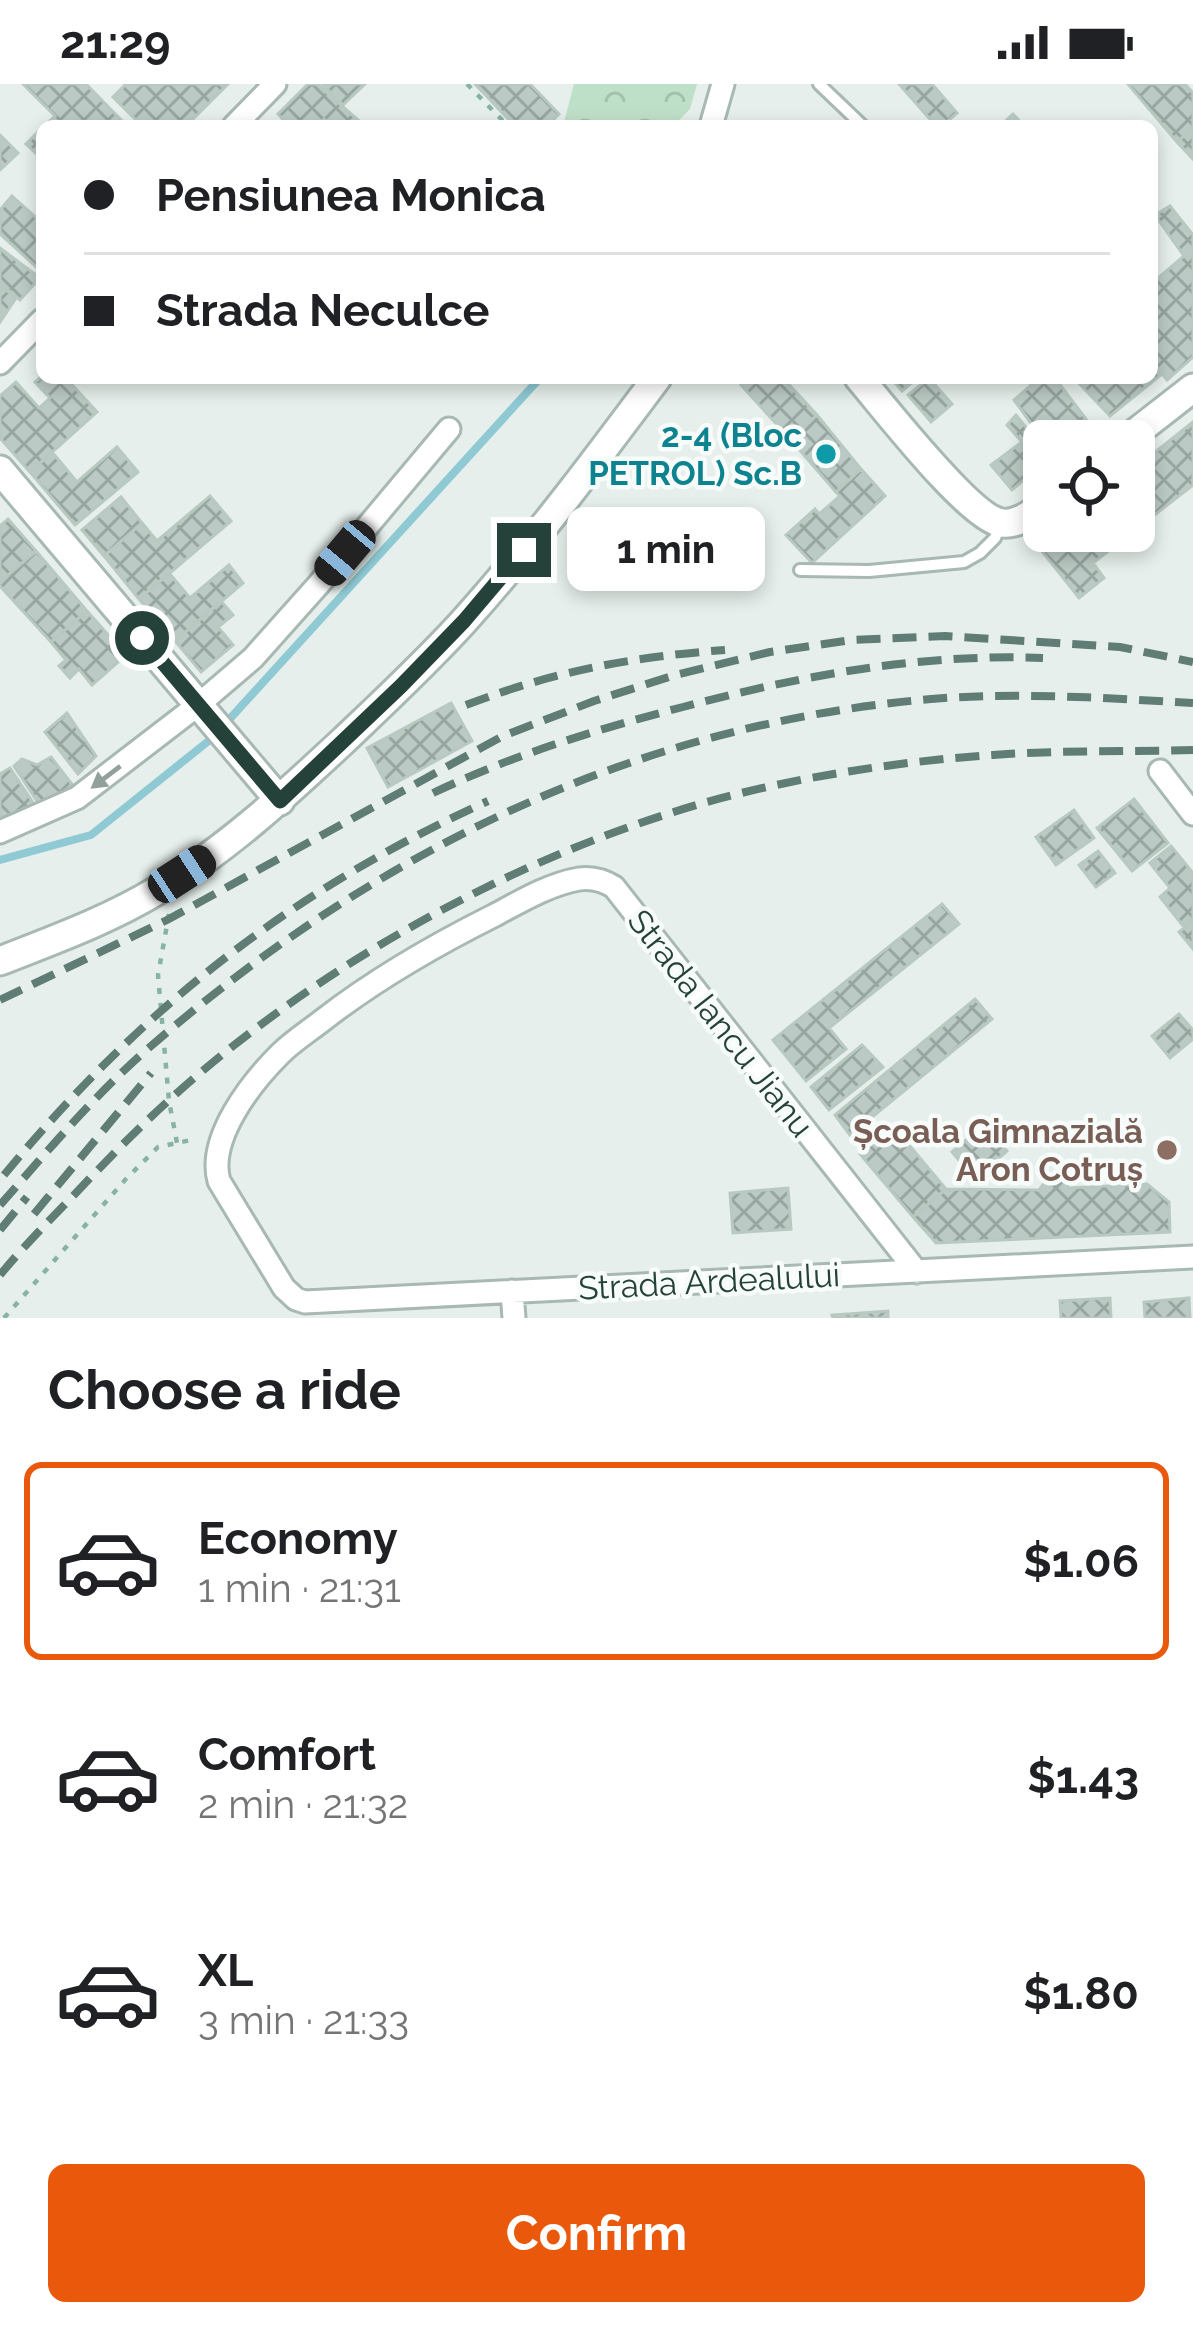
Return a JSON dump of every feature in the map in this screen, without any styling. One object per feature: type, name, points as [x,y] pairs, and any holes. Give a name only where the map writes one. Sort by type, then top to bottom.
[{"type":"street","points":[[239,120],[275,84]]},
{"type":"street","points":[[714,120],[723,84]]},
{"type":"street","points":[[0,363],[36,326]]},
{"type":"street","points":[[0,961],[122,910],[182,874],[280,801],[464,621],[554,515],[652,384]]},
{"type":"street","points":[[865,384],[985,517],[1001,523],[1023,518]]},
{"type":"street","points":[[1152,420],[1193,388]]},
{"type":"street","points":[[0,832],[77,798],[253,658],[449,429]]},
{"type":"street","points":[[0,470],[280,801]]},
{"type":"street","points":[[1160,771],[1193,814]]},
{"type":"street","name":"Strada Iancu Jianu","points":[[218,1150],[250,1088],[282,1052],[376,981],[446,939],[560,885],[594,879],[614,887],[917,1272]]},
{"type":"street","name":"Strada Ardealului","points":[[218,1150],[219,1181],[284,1288],[305,1302],[1193,1257]]},
{"type":"street","points":[[512,1291],[514,1318]]},
{"type":"lane","points":[[819,84],[857,120]]},
{"type":"lane","points":[[800,570],[869,571],[964,562],[995,538],[1001,523]]},
{"type":"path","points":[[467,84],[502,120]]},
{"type":"path","points":[[177,1143],[158,975],[167,920],[182,874]]},
{"type":"path","points":[[4,1318],[158,1147],[191,1140],[218,1150]]},
{"type":"green space","points":[[574,84],[697,84],[690,109],[679,120],[565,120]]},
{"type":"building","points":[[23,84],[86,84],[121,120],[51,120],[55,116]]},
{"type":"building","points":[[126,84],[228,84],[192,120],[136,120],[113,97]]},
{"type":"building","points":[[308,84],[317,84],[358,120],[284,120],[278,114]]},
{"type":"building","points":[[322,84],[365,84],[343,105]]},
{"type":"building","points":[[475,84],[530,84],[559,114],[553,120],[509,120]]},
{"type":"building","points":[[899,84],[932,84],[957,113],[949,120],[931,120]]},
{"type":"building","points":[[1128,84],[1185,84],[1193,93],[1193,128],[1177,142]]},
{"type":"building","points":[[1193,128],[1193,159],[1177,142]]},
{"type":"building","points":[[36,134],[36,153],[26,144]]},
{"type":"building","points":[[0,135],[18,153],[0,170]]},
{"type":"building","points":[[12,196],[36,218],[36,267],[0,234],[0,210]]},
{"type":"building","points":[[1170,206],[1193,235],[1193,357],[1167,380],[1158,369],[1158,278],[1184,256],[1158,213]]},
{"type":"building","points":[[0,248],[36,275],[36,282],[20,300],[0,283]]},
{"type":"building","points":[[0,285],[16,298],[0,322]]},
{"type":"building","points":[[16,382],[39,408],[50,398],[37,384],[71,384],[97,412],[30,472],[0,438],[0,396]]},
{"type":"building","points":[[789,384],[817,415],[790,439],[741,385]]},
{"type":"building","points":[[922,384],[934,384],[952,404],[931,422],[908,395]]},
{"type":"building","points":[[1032,384],[1060,384],[1087,420],[1029,420],[1014,400]]},
{"type":"building","points":[[1080,384],[1150,384],[1110,416]]},
{"type":"building","name":"2-4 (Bloc PETROL) Sc.B","points":[[817,415],[861,469],[836,492],[790,439]]},
{"type":"building","points":[[1016,415],[1023,424],[1023,481],[1012,490],[991,465],[1022,442],[1007,425]]},
{"type":"building","points":[[1193,422],[1193,485],[1155,515],[1155,452]]},
{"type":"building","points":[[117,447],[138,472],[75,525],[30,472],[52,452],[77,482]]},
{"type":"building","points":[[861,469],[885,496],[812,563],[786,535],[815,509],[819,514],[840,496],[836,492]]},
{"type":"building","points":[[210,496],[231,521],[139,599],[104,556],[142,523],[157,541]]},
{"type":"building","points":[[121,497],[142,523],[104,556],[82,530]]},
{"type":"building","points":[[8,519],[36,551],[0,582],[0,526]]},
{"type":"building","points":[[36,551],[87,611],[51,642],[0,586]]},
{"type":"building","points":[[1043,552],[1107,552],[1093,563],[1104,578],[1079,598]]},
{"type":"building","points":[[229,565],[243,583],[175,641],[139,599],[169,573],[190,598]]},
{"type":"building","points":[[221,601],[233,615],[218,627],[233,645],[201,672],[175,641]]},
{"type":"building","points":[[87,611],[126,655],[92,685],[79,669],[70,678],[59,666],[66,660],[51,642]]},
{"type":"building","points":[[451,703],[472,741],[388,787],[367,748]]},
{"type":"building","points":[[67,713],[96,756],[78,774],[45,732]]},
{"type":"building","points":[[51,757],[74,787],[39,804],[14,766],[22,759],[37,765]]},
{"type":"building","points":[[10,768],[36,807],[0,817],[0,774]]},
{"type":"building","points":[[1134,799],[1168,843],[1132,871],[1097,828]]},
{"type":"building","points":[[1074,810],[1094,838],[1056,865],[1036,837]]},
{"type":"building","points":[[1171,846],[1193,873],[1193,918],[1183,926],[1160,897],[1170,888],[1150,863]]},
{"type":"building","points":[[1098,851],[1115,873],[1096,887],[1079,865]]},
{"type":"building","points":[[942,904],[959,924],[829,1028],[846,1049],[806,1081],[773,1040]]},
{"type":"building","points":[[1193,921],[1193,949],[1179,932]]},
{"type":"building","points":[[975,999],[992,1019],[850,1135],[835,1115]]},
{"type":"building","points":[[1179,1014],[1193,1030],[1193,1039],[1170,1058],[1152,1036]]},
{"type":"building","points":[[862,1045],[883,1067],[829,1110],[811,1087]]},
{"type":"building","points":[[985,1124],[1007,1151],[975,1179],[952,1152]]},
{"type":"building","points":[[893,1126],[946,1189],[913,1217],[860,1154]]},
{"type":"building","points":[[1050,1175],[1064,1175],[1068,1188],[1147,1184],[1169,1202],[1170,1232],[936,1243],[913,1217],[946,1189],[1039,1190]]},
{"type":"building","points":[[788,1188],[791,1229],[733,1233],[730,1193]]},
{"type":"building","points":[[1110,1298],[1111,1318],[1061,1318],[1060,1301]]},
{"type":"building","points":[[1189,1298],[1190,1318],[1145,1318],[1144,1302]]},
{"type":"building","points":[[888,1311],[888,1318],[832,1315]]},
{"type":"waterway","points":[[226,723],[535,384]]},
{"type":"waterway","points":[[0,860],[91,835],[216,735]]},
{"type":"railway","points":[[0,1000],[167,920],[503,736],[675,675],[770,652],[851,640],[945,636],[1120,647],[1193,662]]},
{"type":"railway","points":[[466,705],[594,667],[725,650]]},
{"type":"railway","points":[[433,793],[587,734],[771,686],[907,663],[1043,658]]},
{"type":"railway","points":[[0,1205],[124,1071],[229,982],[319,918],[412,861],[508,812],[609,770],[712,737],[820,714],[931,699],[996,696],[1193,703]]},
{"type":"railway","points":[[0,1275],[137,1130],[234,1045],[359,958],[495,883],[565,852],[707,802],[849,771],[1018,753],[1193,750]]},
{"type":"railway","points":[[4,1175],[110,1059],[224,959],[348,874],[488,801]]},
{"type":"railway","points":[[34,1214],[151,1073]]},
{"type":"railway","points":[[0,1230],[27,1197]]},
{"type":"place","name":"2-4 (Bloc PETROL) Sc.B","points":[[826,454]]},
{"type":"place","name":"Școala Gimnazială Aron Cotruș","points":[[1167,1150]]},
{"type":"route","points":[[142,638],[280,801],[401,686],[524,550]]}]
